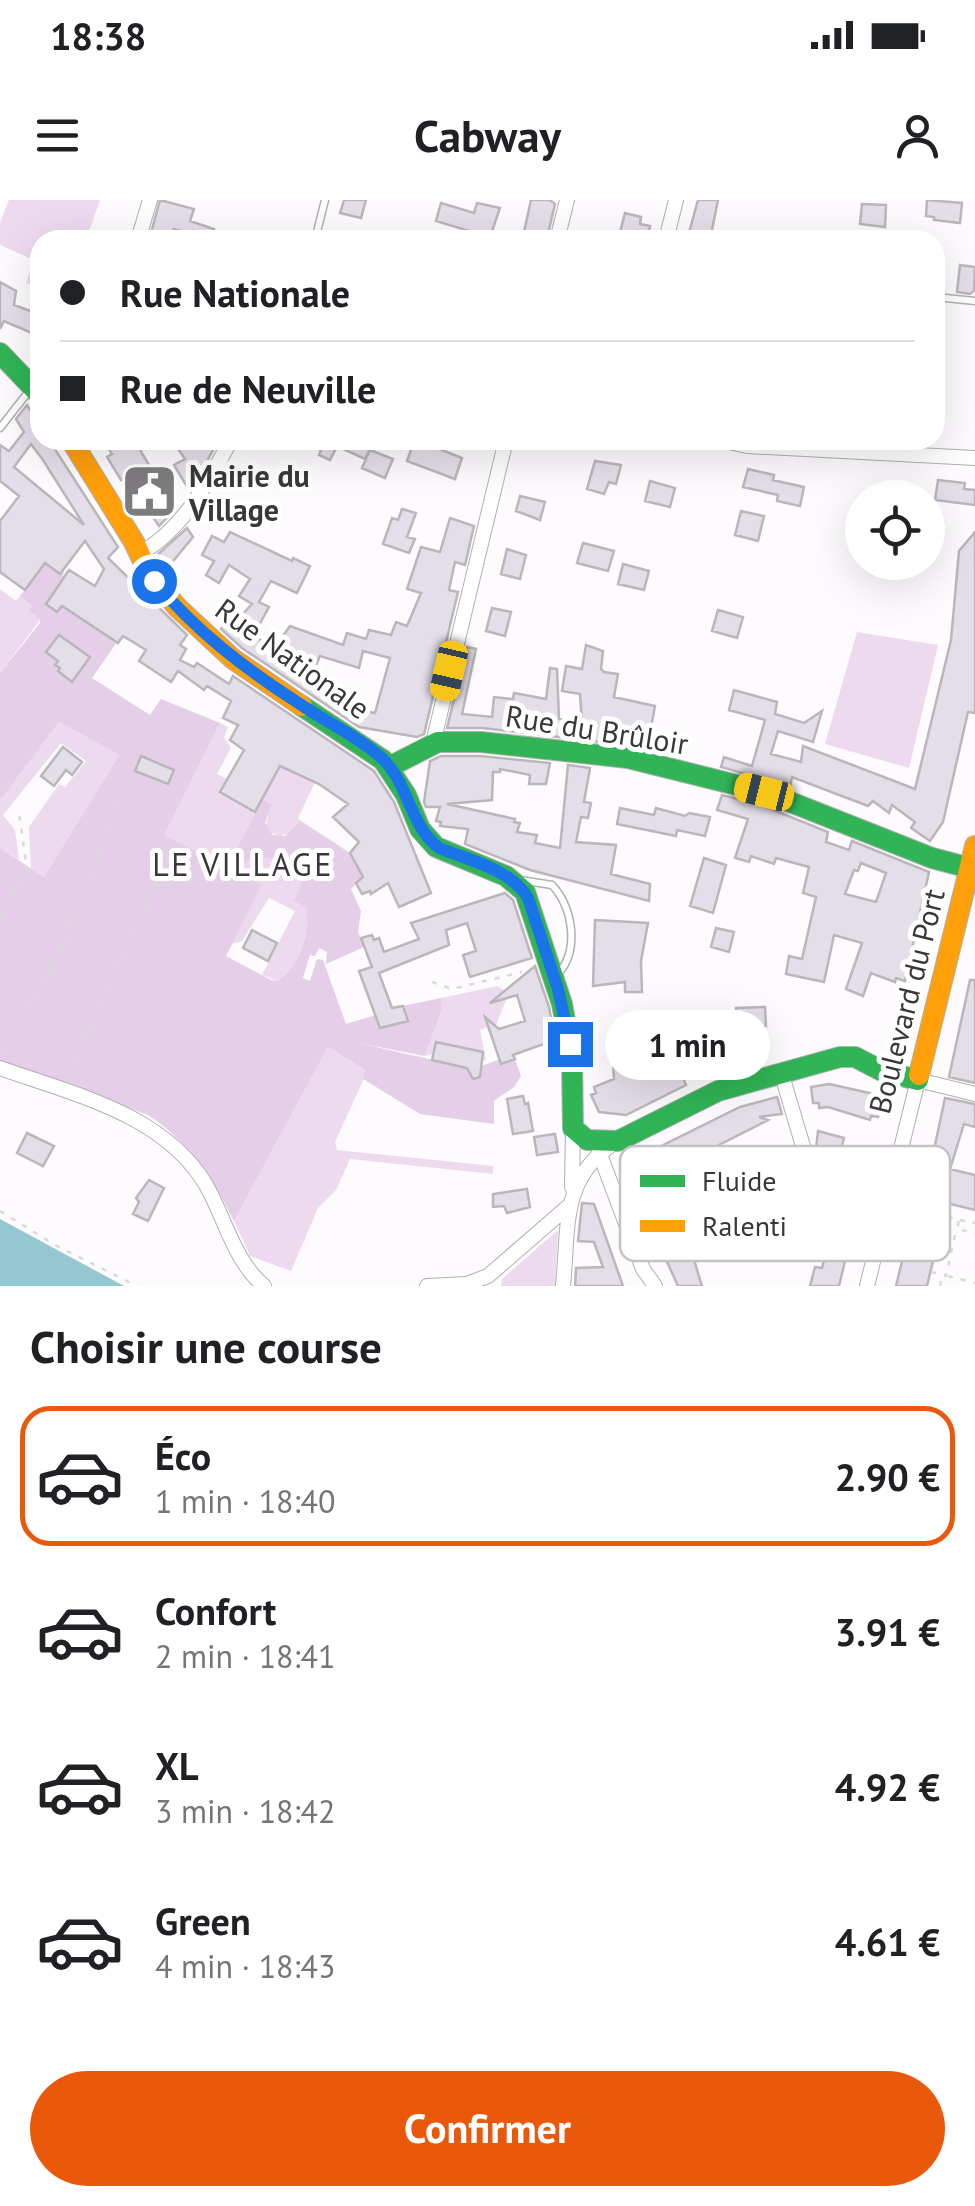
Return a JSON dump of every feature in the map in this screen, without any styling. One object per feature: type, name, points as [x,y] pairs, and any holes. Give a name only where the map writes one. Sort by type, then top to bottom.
[{"type":"street","points":[[141,230],[150,200]]},
{"type":"street","points":[[560,230],[568,200]]},
{"type":"street","points":[[668,230],[676,200]]},
{"type":"street","points":[[0,353],[30,385]]},
{"type":"street","name":"Rue Nationale","points":[[76,450],[148,574],[164,594],[217,646],[390,767]]},
{"type":"street","points":[[139,554],[161,540],[184,514],[225,450]]},
{"type":"street","points":[[503,450],[427,746],[390,767],[410,802],[420,830],[436,846],[509,878],[528,898],[557,983],[572,1058],[574,1128],[563,1286]]},
{"type":"street","points":[[823,450],[975,458]]},
{"type":"street","name":"Rue du Brûloir","points":[[427,746],[481,742],[653,763],[764,792],[932,858],[972,869]]},
{"type":"street","name":"Boulevard du Port","points":[[902,1146],[975,846]]},
{"type":"street","points":[[427,1286],[466,1284],[488,1276],[571,1201],[579,1176],[599,1152],[718,1091],[851,1056],[882,1071],[975,1094]]},
{"type":"street","points":[[1,1065],[140,1122],[162,1136],[204,1182],[244,1266],[264,1286]]},
{"type":"street","points":[[781,1072],[803,1146]]},
{"type":"street","points":[[574,1128],[591,1142],[618,1141]]},
{"type":"street","points":[[599,1152],[620,1208]]},
{"type":"street","points":[[640,1261],[655,1286]]},
{"type":"street","name":"Boulevard du Port","points":[[867,1286],[873,1261]]},
{"type":"lane","points":[[318,230],[325,200]]},
{"type":"lane","points":[[945,298],[975,301]]},
{"type":"lane","points":[[0,428],[30,397]]},
{"type":"lane","points":[[509,878],[552,885],[568,907],[570,958],[557,983]]},
{"type":"path","points":[[1,1065],[23,1012],[52,970],[64,944],[121,790]]},
{"type":"path","points":[[0,917],[27,870],[19,813]]},
{"type":"path","points":[[60,1090],[173,850]]},
{"type":"path","points":[[432,982],[452,989],[522,972]]},
{"type":"path","points":[[0,1211],[55,1245],[137,1286]]},
{"type":"path","points":[[950,1218],[975,1223]]},
{"type":"path","points":[[950,1254],[959,1220]]},
{"type":"path","points":[[957,1229],[975,1233]]},
{"type":"path","points":[[940,1286],[948,1261]]},
{"type":"path","points":[[931,1272],[975,1283]]},
{"type":"shaded area","points":[[9,200],[100,200],[90,230],[30,230],[30,258],[0,245],[0,223]]},
{"type":"shaded area","points":[[55,561],[64,567],[63,578],[46,604],[57,611],[62,606],[117,642],[92,678],[150,715],[161,699],[220,723],[164,835],[227,867],[262,799],[272,804],[265,823],[273,835],[285,836],[301,821],[350,853],[363,877],[351,889],[361,911],[358,932],[364,947],[326,964],[327,952],[319,948],[315,956],[310,955],[303,978],[310,981],[317,959],[323,960],[346,1024],[376,1015],[380,1027],[408,1020],[403,1006],[441,998],[442,1009],[425,1056],[358,1043],[469,1068],[474,1079],[481,1074],[479,1067],[500,1059],[502,1064],[515,1059],[521,1076],[514,1087],[494,1101],[494,1124],[420,1114],[363,1079],[366,1071],[328,1047],[234,1221],[198,1162],[175,1136],[148,1115],[0,1060],[0,848],[44,877],[119,755],[59,722],[0,801],[0,673],[40,623],[29,611],[32,606],[20,596],[45,563],[50,567]],"holes":[[[304,853],[311,861],[294,901],[306,907],[305,937],[298,958],[286,975],[278,981],[271,980],[226,956],[262,885],[237,872],[250,858]]]},
{"type":"shaded area","points":[[0,589],[16,601],[20,596],[40,620],[0,673]]},
{"type":"shaded area","points":[[857,632],[938,645],[909,768],[825,744]]},
{"type":"shaded area","points":[[59,722],[119,755],[44,877],[31,869],[29,827],[59,784],[65,787],[86,761],[61,743],[3,815],[15,830],[19,860],[0,848],[0,801]]},
{"type":"shaded area","points":[[220,723],[228,727],[224,737],[231,748],[217,774],[227,779],[220,792],[255,812],[227,867],[163,835]]},
{"type":"shaded area","points":[[289,752],[315,782],[298,818],[301,821],[295,830],[279,837],[265,828],[271,804],[262,799]]},
{"type":"shaded area","points":[[304,853],[311,861],[295,900],[306,907],[307,927],[298,958],[278,981],[262,975],[295,911],[269,898],[242,941],[231,944],[262,885],[237,872],[250,858]]},
{"type":"shaded area","points":[[497,986],[507,998],[493,1032],[489,1033],[487,1027],[480,1030],[486,1060],[469,1065],[437,1042],[433,1054],[425,1056],[442,1009],[441,998]]},
{"type":"shaded area","points":[[328,1047],[367,1072],[335,1142],[337,1150],[493,1166],[493,1174],[350,1159],[336,1190],[318,1208],[291,1271],[250,1256],[234,1221]]},
{"type":"shaded area","points":[[558,1230],[555,1286],[501,1286],[502,1279]]},
{"type":"water","points":[[0,1219],[124,1286],[0,1286]]},
{"type":"building","points":[[160,200],[194,209],[190,221],[214,229],[214,230],[152,230]]},
{"type":"building","points":[[344,200],[366,200],[361,218],[340,213]]},
{"type":"building","points":[[531,200],[550,200],[555,204],[549,230],[524,230]]},
{"type":"building","points":[[698,200],[718,200],[712,230],[690,230]]},
{"type":"building","points":[[927,200],[962,203],[960,223],[926,216]]},
{"type":"building","points":[[441,203],[474,213],[477,203],[500,208],[492,230],[466,230],[436,221]]},
{"type":"building","points":[[862,204],[886,205],[885,227],[860,224]]},
{"type":"building","points":[[625,213],[641,217],[640,224],[650,226],[649,230],[621,230]]},
{"type":"building","points":[[960,265],[975,267],[974,291],[970,294],[957,292]]},
{"type":"building","points":[[0,282],[16,291],[14,305],[30,311],[30,332],[4,321],[0,329]]},
{"type":"building","points":[[27,405],[30,445],[14,467],[84,525],[36,450],[55,450],[118,547],[108,558],[187,635],[180,645],[186,649],[180,660],[194,667],[197,663],[229,684],[233,676],[374,771],[394,802],[431,893],[399,907],[388,883],[371,894],[362,894],[356,883],[363,877],[350,853],[359,842],[333,817],[348,804],[319,784],[280,766],[255,812],[220,792],[244,750],[230,740],[238,725],[223,718],[231,701],[207,686],[204,690],[178,671],[171,682],[139,661],[146,650],[123,636],[118,643],[62,606],[57,612],[46,604],[69,570],[95,586],[104,569],[85,541],[60,574],[45,563],[25,590],[0,572],[0,521],[19,496],[0,481],[0,445],[9,451],[24,432],[16,419]]},
{"type":"building","name":"Mairie du Village","points":[[109,450],[140,450],[175,509],[159,526],[126,477],[121,480],[107,457],[112,454]]},
{"type":"building","points":[[179,450],[213,450],[205,465],[197,470],[197,477],[186,485],[174,465],[185,459]]},
{"type":"building","points":[[321,450],[335,450],[330,460],[319,455]]},
{"type":"building","points":[[346,450],[369,450],[365,459]]},
{"type":"building","points":[[370,450],[393,459],[385,478],[362,468]]},
{"type":"building","points":[[411,450],[442,450],[462,458],[455,479],[407,461]]},
{"type":"building","points":[[595,461],[621,465],[616,484],[609,482],[604,494],[587,489]]},
{"type":"building","points":[[748,469],[804,487],[800,506],[777,501],[778,495],[743,487]]},
{"type":"building","points":[[650,481],[675,488],[670,507],[645,501]]},
{"type":"building","points":[[945,481],[965,483],[964,489],[975,490],[975,505],[945,501]]},
{"type":"building","points":[[520,496],[545,502],[540,520],[516,511]]},
{"type":"building","points":[[402,509],[416,513],[407,537],[415,539],[409,553],[383,544],[392,518],[398,520]]},
{"type":"building","points":[[741,511],[764,516],[758,541],[735,535]]},
{"type":"building","points":[[450,518],[474,526],[465,565],[455,562],[449,590],[458,592],[424,734],[417,737],[359,727],[242,648],[221,629],[224,624],[233,624],[252,604],[239,596],[250,579],[229,565],[219,583],[206,575],[214,561],[202,555],[212,536],[224,542],[230,532],[310,566],[297,593],[271,581],[259,602],[269,607],[253,636],[275,647],[290,626],[343,645],[347,633],[366,639],[369,630],[391,635],[396,622],[407,626],[421,593],[407,589],[421,547],[440,552]],"holes":[[[363,651],[390,658],[375,713],[347,707],[312,675],[320,656],[359,668]]]},
{"type":"building","points":[[187,528],[193,537],[165,571],[156,556]]},
{"type":"building","points":[[975,532],[975,713],[968,712],[943,822],[930,841],[911,828],[915,822],[892,805],[889,813],[873,801],[868,806],[792,777],[790,787],[721,767],[724,757],[752,766],[765,720],[729,710],[734,690],[777,702],[775,714],[804,723],[822,711],[813,742],[778,731],[771,754],[801,762],[803,746],[915,789],[951,640],[959,551]]},
{"type":"building","points":[[583,543],[614,551],[608,571],[577,563]]},
{"type":"building","points":[[507,549],[526,555],[520,579],[501,574]]},
{"type":"building","points":[[623,564],[649,571],[644,590],[618,584]]},
{"type":"building","points":[[492,608],[511,612],[505,636],[486,631]]},
{"type":"building","points":[[718,610],[743,617],[737,638],[712,631]]},
{"type":"building","points":[[59,635],[90,657],[72,682],[58,671],[58,661],[46,652]]},
{"type":"building","points":[[586,645],[603,651],[604,672],[618,674],[614,697],[655,706],[643,747],[482,728],[447,728],[467,647],[476,649],[462,714],[492,717],[494,697],[513,699],[514,693],[546,699],[550,668],[557,669],[559,719],[582,723],[580,694],[562,691],[566,666],[582,669]]},
{"type":"building","points":[[63,747],[82,762],[72,775],[66,770],[54,786],[41,776]]},
{"type":"building","points":[[141,756],[174,770],[168,784],[135,771]]},
{"type":"building","points":[[441,756],[550,763],[546,784],[529,784],[530,775],[500,769],[493,772],[492,800],[447,804],[515,819],[520,823],[517,832],[537,835],[535,843],[560,848],[568,765],[590,768],[584,802],[591,803],[588,818],[581,817],[576,842],[616,845],[611,874],[650,884],[649,901],[530,870],[465,844],[468,829],[440,826],[441,822],[436,821],[440,807],[426,807],[424,802],[430,761]]},
{"type":"building","points":[[722,795],[761,805],[828,832],[826,842],[849,850],[852,841],[929,872],[905,981],[896,978],[895,982],[871,973],[863,996],[846,989],[862,943],[834,935],[824,982],[786,974],[789,956],[802,959],[816,897],[803,893],[809,867],[776,858],[774,864],[751,856],[749,862],[735,858],[748,819],[717,810]],"holes":[[[861,863],[886,873],[876,902],[845,894],[854,870],[858,871]]]},
{"type":"building","points":[[620,808],[654,815],[656,808],[685,816],[689,813],[710,817],[705,836],[677,830],[676,836],[617,824]]},
{"type":"building","points":[[704,858],[726,865],[713,913],[690,906]]},
{"type":"building","points":[[505,893],[513,900],[532,958],[470,977],[463,955],[476,951],[467,923],[446,930],[449,945],[379,973],[392,1008],[403,1006],[408,1021],[380,1028],[359,971],[372,967],[361,938],[379,938],[384,952],[419,939],[411,923]]},
{"type":"building","points":[[595,920],[648,923],[641,961],[642,992],[625,992],[625,982],[593,986]]},
{"type":"building","points":[[716,928],[734,932],[729,952],[711,947]]},
{"type":"building","points":[[252,930],[277,943],[268,961],[243,948]]},
{"type":"building","points":[[535,966],[555,1040],[513,1055],[515,1059],[501,1064],[485,1017],[499,1029],[525,1021],[517,995],[490,1003]]},
{"type":"building","points":[[970,980],[975,980],[975,1083],[949,1077]]},
{"type":"building","points":[[765,1007],[766,1026],[737,1027],[736,1008]]},
{"type":"building","points":[[630,1039],[635,1074],[663,1062],[665,1068],[677,1063],[686,1085],[626,1115],[599,1112],[591,1095],[596,1093],[594,1087],[614,1079],[612,1040]]},
{"type":"building","points":[[436,1042],[483,1052],[480,1077],[473,1079],[467,1068],[432,1060]]},
{"type":"building","points":[[829,1084],[883,1096],[878,1117],[871,1116],[870,1120],[828,1107],[819,1108],[819,1103],[813,1103],[811,1087]]},
{"type":"building","points":[[523,1096],[533,1131],[513,1134],[507,1099]]},
{"type":"building","points":[[777,1097],[782,1114],[759,1117],[768,1120],[717,1146],[661,1146],[740,1107]]},
{"type":"building","points":[[945,1098],[975,1104],[975,1127],[964,1124],[950,1169],[950,1146],[935,1146]]},
{"type":"building","points":[[818,1131],[844,1138],[842,1146],[816,1146]]},
{"type":"building","points":[[27,1133],[54,1146],[43,1166],[17,1153]]},
{"type":"building","points":[[555,1134],[558,1152],[537,1155],[534,1137]]},
{"type":"building","points":[[950,1169],[975,1175],[975,1210],[950,1204]]},
{"type":"building","points":[[149,1180],[164,1188],[148,1221],[133,1214],[139,1202],[136,1198]]},
{"type":"building","points":[[527,1189],[530,1207],[507,1213],[504,1206],[493,1207],[493,1194]]},
{"type":"building","points":[[582,1203],[594,1204],[623,1286],[575,1286],[576,1268],[603,1267],[594,1242],[578,1241]]},
{"type":"building","points":[[667,1261],[694,1261],[702,1286],[678,1286]]},
{"type":"building","points":[[824,1261],[845,1261],[839,1286],[810,1286],[815,1267],[822,1268]]},
{"type":"building","points":[[902,1261],[933,1261],[927,1286],[896,1286]]},
{"type":"traffic: fast","points":[[0,353],[30,384]]},
{"type":"traffic: fast","points":[[302,706],[383,760],[406,795],[420,829],[436,847],[506,876],[525,892],[562,1004],[572,1058],[573,1128],[587,1140],[618,1141],[718,1091],[840,1057],[855,1057],[882,1071],[918,1080],[919,1075]]},
{"type":"traffic: fast","points":[[389,767],[438,742],[481,742],[628,758],[765,792],[932,858],[970,868]]},
{"type":"traffic: slow","points":[[77,450],[134,542],[149,574],[177,607],[233,659],[302,706]]},
{"type":"traffic: slow","points":[[919,1075],[975,846]]},
{"type":"place","name":"Mairie du Village","points":[[150,492]]},
{"type":"district","name":"LE VILLAGE","points":[[243,864]]},
{"type":"route","points":[[154,581],[194,625],[233,659],[383,760],[406,795],[420,830],[431,842],[520,886],[528,898],[555,977],[570,1044]]}]
